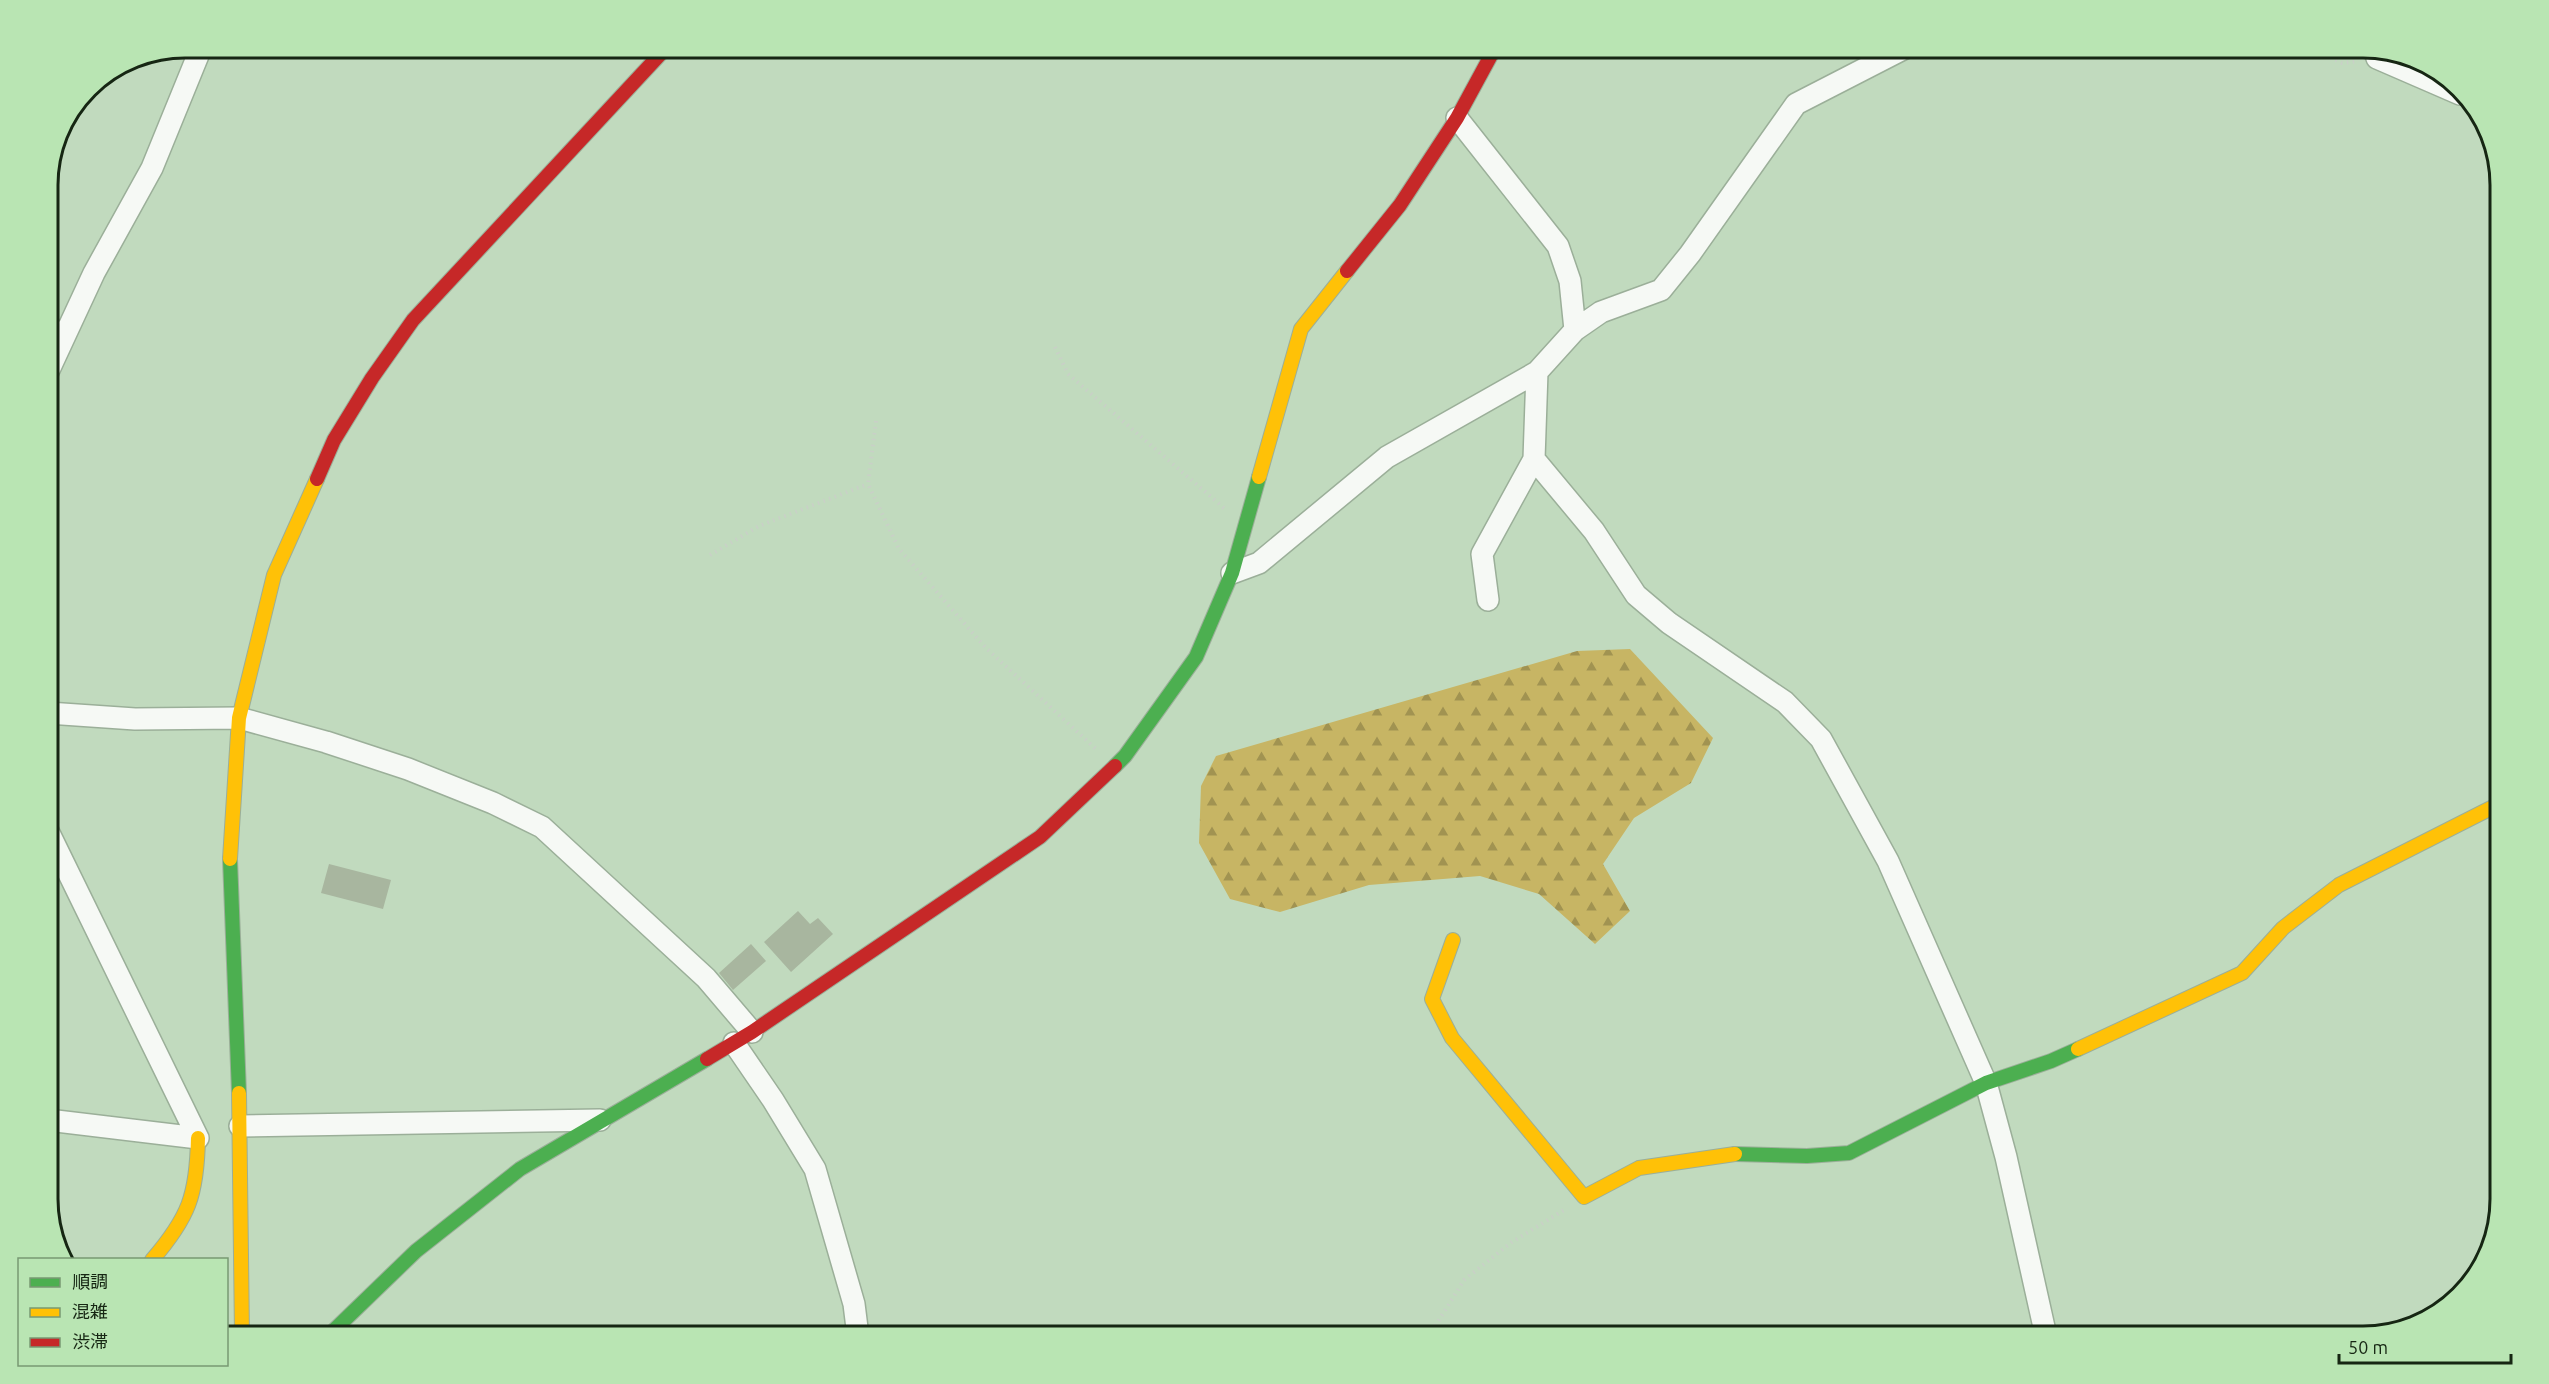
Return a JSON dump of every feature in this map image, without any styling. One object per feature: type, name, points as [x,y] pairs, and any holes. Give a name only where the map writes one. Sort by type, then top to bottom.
[{"type":"street","points":[[338,1326],[416,1251],[520,1169],[743,1038],[1040,837],[1125,756],[1196,657],[1232,573],[1301,329],[1400,205],[1457,118],[1489,58]]},
{"type":"street","points":[[1232,573],[1259,563],[1387,458],[1537,372],[1575,330],[1601,312],[1661,290],[1690,254],[1796,104],[1885,58]]},
{"type":"street","points":[[59,346],[94,273],[152,168],[197,59]]},
{"type":"street","points":[[242,1326],[240,1126],[230,860],[233,785],[239,718],[274,575],[334,440],[372,378],[413,320],[656,59]]},
{"type":"street","points":[[2393,62],[2440,84]]},
{"type":"street","points":[[1457,118],[1558,246],[1570,281],[1575,330]]},
{"type":"street","points":[[1488,600],[1482,554],[1534,459],[1537,372]]},
{"type":"street","points":[[1534,459],[1594,531],[1636,595],[1669,623],[1785,702],[1821,740],[1888,861],[1986,1083],[2006,1157],[2044,1326]]},
{"type":"street","points":[[59,713],[135,719],[239,718],[408,768],[493,802],[542,827],[706,978],[743,1038],[773,1100],[815,1169],[854,1304],[857,1326]]},
{"type":"street","points":[[1453,940],[1432,999],[1452,1038],[1584,1197],[1639,1168],[1740,1153],[1807,1156],[1849,1153],[1986,1083],[2051,1060],[2242,973],[2283,928],[2339,885],[2490,809]]},
{"type":"street","points":[[59,854],[198,1138],[198,1174],[191,1206],[176,1233],[154,1258]]},
{"type":"street","points":[[59,1120],[198,1138]]},
{"type":"street","points":[[240,1126],[602,1120]]},
{"type":"path","points":[[2331,58],[2342,63],[2361,58]]},
{"type":"path","points":[[1055,347],[1068,374],[1245,526]]},
{"type":"path","points":[[876,421],[868,484],[899,549],[986,648],[1114,766]]},
{"type":"path","points":[[710,555],[759,526],[868,484]]},
{"type":"path","points":[[1435,1326],[1464,1280],[1512,1242],[1584,1197]]},
{"type":"green space","points":[[1630,649],[1713,738],[1691,783],[1634,818],[1603,864],[1630,911],[1595,944],[1539,894],[1480,876],[1369,885],[1280,912],[1230,899],[1199,843],[1201,786],[1216,756],[1577,651]]},
{"type":"building","points":[[329,864],[391,880],[383,909],[321,893]]},
{"type":"building","points":[[798,911],[810,924],[818,918],[833,934],[791,972],[764,942]]},
{"type":"building","points":[[751,944],[766,961],[733,990],[719,973]]},
{"type":"traffic: fast","points":[[1115,766],[1125,756],[1196,657],[1232,573],[1259,477]]},
{"type":"traffic: fast","points":[[230,859],[239,1093]]},
{"type":"traffic: fast","points":[[1735,1154],[1807,1156],[1849,1153],[1986,1083],[2051,1061],[2078,1049]]},
{"type":"traffic: fast","points":[[338,1326],[416,1251],[520,1169],[707,1059]]},
{"type":"traffic: slow","points":[[1259,477],[1301,329],[1347,271]]},
{"type":"traffic: slow","points":[[230,859],[239,718],[274,575],[317,479]]},
{"type":"traffic: slow","points":[[2078,1049],[2242,973],[2283,928],[2339,885],[2490,809]]},
{"type":"traffic: slow","points":[[1453,940],[1432,999],[1452,1038],[1584,1197],[1639,1168],[1735,1154]]},
{"type":"traffic: slow","points":[[239,1093],[242,1326]]},
{"type":"traffic: slow","points":[[154,1258],[183,1218],[196,1175],[198,1138]]},
{"type":"traffic: jam","points":[[1347,271],[1400,205],[1457,118],[1489,58]]},
{"type":"traffic: jam","points":[[317,479],[334,440],[372,378],[413,320],[656,59]]},
{"type":"traffic: jam","points":[[707,1059],[752,1032],[1040,837],[1115,766]]}]
